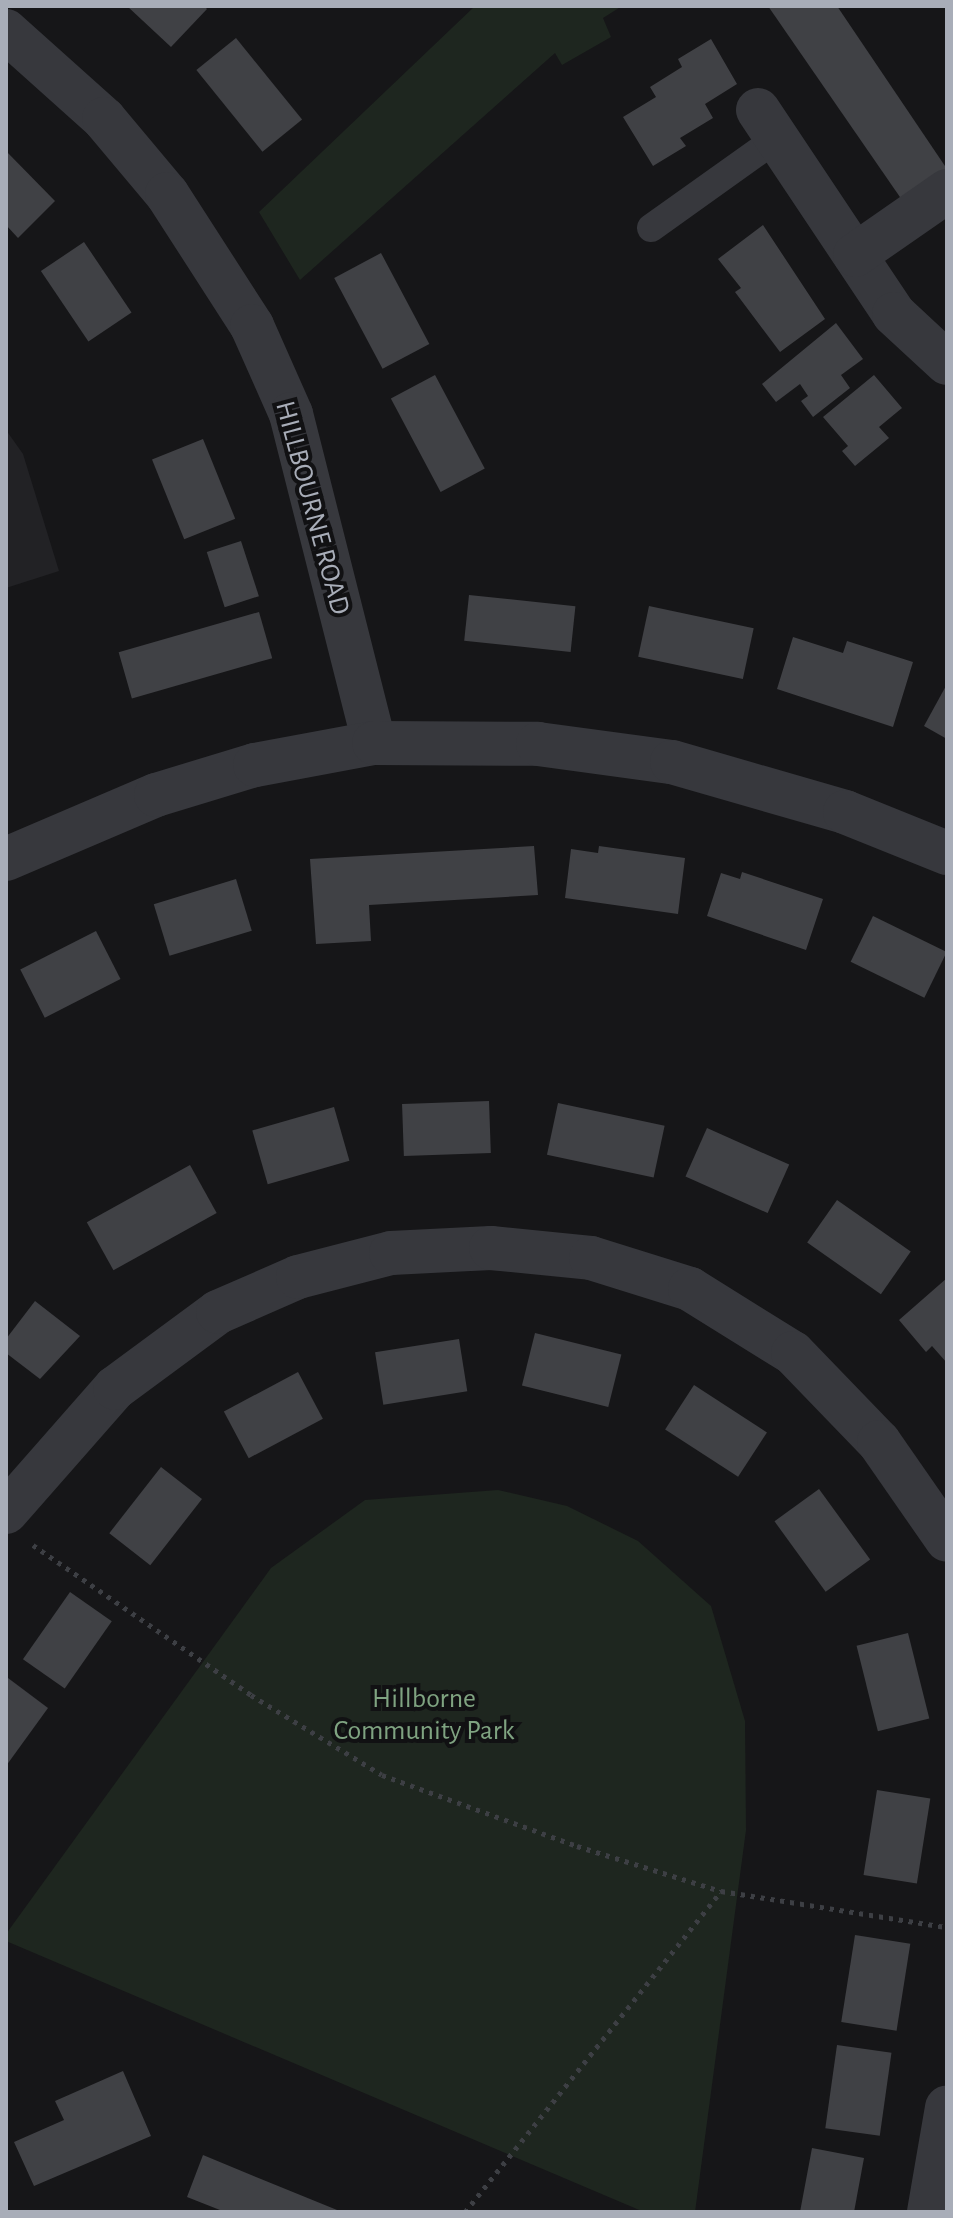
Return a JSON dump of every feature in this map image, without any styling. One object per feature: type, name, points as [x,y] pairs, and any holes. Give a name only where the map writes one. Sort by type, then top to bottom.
[{"type":"street","name":"HILLBOURNE ROAD","points":[[6,31],[104,119],[167,194],[252,326],[291,414],[374,743]]},
{"type":"street","points":[[768,124],[894,314],[947,363]]},
{"type":"street","points":[[855,255],[947,191]]},
{"type":"street","points":[[6,859],[156,795],[255,765],[374,743],[538,744],[672,762],[845,812],[947,853]]},
{"type":"street","points":[[12,1508],[115,1388],[218,1312],[298,1277],[391,1253],[491,1248],[591,1258],[690,1289],[793,1353],[879,1442],[947,1540]]},
{"type":"street","points":[[929,2212],[947,2108]]},
{"type":"lane","points":[[651,228],[768,124]]},
{"type":"path","points":[[12,1508],[251,1695],[382,1775],[721,1891],[947,1927]]},
{"type":"path","points":[[465,2212],[721,1891]]},
{"type":"shaded area","points":[[6,430],[23,454],[59,571],[6,588]]},
{"type":"green space","points":[[475,6],[622,6],[603,18],[611,37],[562,65],[555,53],[300,280],[259,212]]},
{"type":"green space","name":"Hillborne Community Park","points":[[498,1490],[567,1506],[638,1541],[711,1606],[745,1721],[746,1830],[695,2212],[644,2212],[6,1941],[6,1934],[271,1568],[365,1500]]},
{"type":"building","points":[[127,6],[204,6],[207,9],[171,47]]},
{"type":"building","points":[[768,6],[837,6],[947,169],[902,200]]},
{"type":"building","points":[[236,38],[302,120],[262,152],[196,70]]},
{"type":"building","points":[[711,39],[737,84],[705,104],[713,118],[680,138],[686,146],[653,166],[623,117],[656,97],[650,87],[682,67],[678,59]]},
{"type":"building","points":[[6,151],[55,201],[18,238],[6,225]]},
{"type":"building","points":[[763,225],[825,319],[780,352],[735,292],[741,288],[718,259]]},
{"type":"building","points":[[84,242],[132,312],[88,342],[41,271]]},
{"type":"building","points":[[381,253],[429,344],[383,369],[334,278]]},
{"type":"building","points":[[836,323],[863,359],[841,375],[850,388],[813,417],[801,401],[808,396],[800,384],[776,402],[762,384]]},
{"type":"building","points":[[435,375],[485,469],[441,492],[391,398]]},
{"type":"building","points":[[874,375],[902,408],[879,427],[889,438],[855,466],[842,451],[848,446],[823,417]]},
{"type":"building","points":[[203,439],[235,519],[184,539],[152,460]]},
{"type":"building","points":[[241,541],[259,596],[225,607],[207,552]]},
{"type":"building","points":[[469,595],[575,606],[571,652],[464,641]]},
{"type":"building","points":[[649,606],[754,628],[743,679],[638,657]]},
{"type":"building","points":[[259,612],[272,658],[132,698],[119,652]]},
{"type":"building","points":[[793,637],[843,653],[847,641],[913,662],[893,727],[777,689]]},
{"type":"building","points":[[947,684],[947,739],[924,726]]},
{"type":"building","points":[[534,846],[538,895],[369,905],[371,941],[316,944],[310,859]]},
{"type":"building","points":[[599,846],[685,858],[678,914],[565,898],[571,849],[598,853]]},
{"type":"building","points":[[742,872],[823,899],[806,950],[707,916],[721,873],[740,879]]},
{"type":"building","points":[[236,879],[252,931],[170,956],[154,904]]},
{"type":"building","points":[[873,916],[947,952],[924,998],[851,962]]},
{"type":"building","points":[[96,931],[121,979],[45,1018],[20,970]]},
{"type":"building","points":[[489,1101],[491,1153],[404,1156],[402,1104]]},
{"type":"building","points":[[558,1103],[665,1126],[654,1178],[547,1155]]},
{"type":"building","points":[[334,1107],[349,1161],[268,1184],[252,1130]]},
{"type":"building","points":[[707,1128],[789,1165],[768,1213],[685,1176]]},
{"type":"building","points":[[190,1165],[217,1213],[113,1270],[87,1222]]},
{"type":"building","points":[[837,1200],[911,1252],[881,1294],[807,1243]]},
{"type":"building","points":[[947,1278],[947,1363],[932,1346],[926,1352],[899,1320]]},
{"type":"building","points":[[35,1301],[80,1336],[40,1379],[6,1353],[6,1339]]},
{"type":"building","points":[[535,1333],[621,1355],[608,1407],[522,1385]]},
{"type":"building","points":[[459,1339],[467,1391],[383,1405],[375,1352]]},
{"type":"building","points":[[298,1372],[323,1419],[249,1458],[224,1411]]},
{"type":"building","points":[[694,1385],[767,1432],[738,1477],[665,1429]]},
{"type":"building","points":[[161,1467],[202,1499],[150,1565],[109,1533]]},
{"type":"building","points":[[819,1489],[870,1559],[826,1592],[775,1521]]},
{"type":"building","points":[[70,1592],[112,1621],[65,1688],[23,1659]]},
{"type":"building","points":[[908,1633],[929,1718],[878,1731],[857,1646]]},
{"type":"building","points":[[8,1678],[48,1708],[6,1766],[6,1681]]},
{"type":"building","points":[[877,1790],[930,1798],[917,1883],[864,1875]]},
{"type":"building","points":[[855,1935],[910,1944],[897,2031],[841,2022]]},
{"type":"building","points":[[837,2045],[891,2053],[880,2136],[825,2128]]},
{"type":"building","points":[[123,2071],[151,2136],[34,2186],[14,2142],[64,2120],[55,2101]]},
{"type":"building","points":[[812,2148],[864,2158],[854,2212],[800,2212]]},
{"type":"building","points":[[203,2155],[342,2212],[225,2212],[187,2197]]}]
